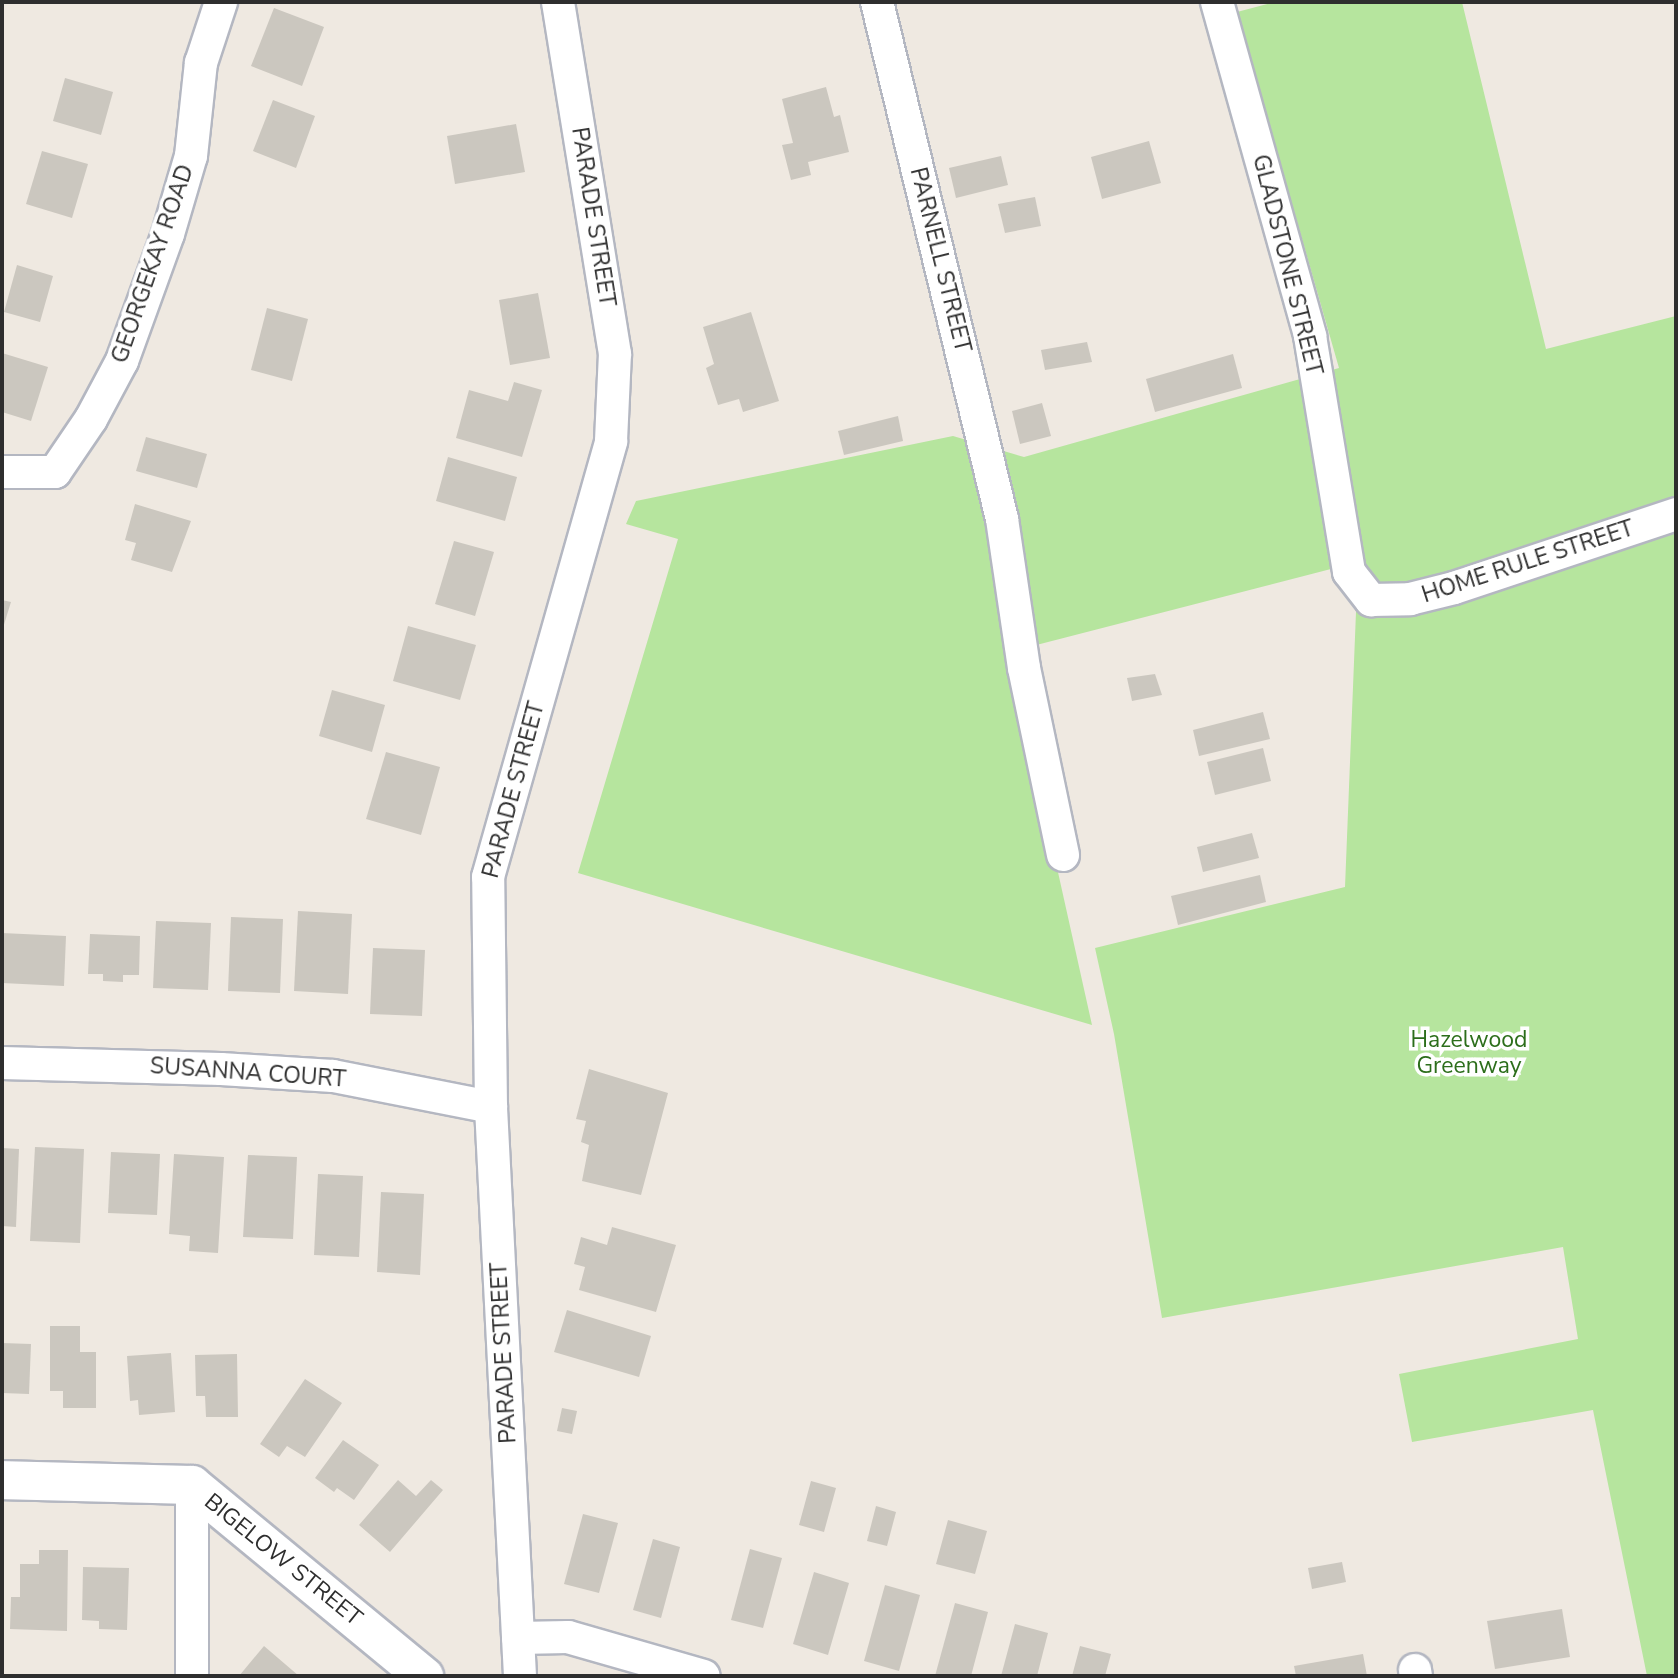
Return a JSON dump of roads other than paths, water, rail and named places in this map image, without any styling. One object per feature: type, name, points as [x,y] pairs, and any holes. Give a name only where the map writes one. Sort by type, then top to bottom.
[{"type":"street","name":"GEORGEKAY ROAD","points":[[2,472],[55,472],[91,419],[122,361],[169,234],[191,156],[201,63],[222,2]]},
{"type":"street","name":"PARADE STREET","points":[[520,1676],[491,1107],[488,877],[611,442],[615,354],[558,2]]},
{"type":"street","name":"PARNELL STREET","points":[[877,2],[1002,519],[1024,668],[1063,855]]},
{"type":"street","name":"GLADSTONE STREET","points":[[1217,2],[1310,336],[1349,572]]},
{"type":"street","name":"HOME RULE STREET","points":[[1349,572],[1371,600],[1410,599],[1454,588],[1676,514]]},
{"type":"street","name":"SUSANNA COURT","points":[[2,1063],[220,1069],[333,1076],[491,1107]]},
{"type":"street","name":"BIGELOW STREET","points":[[2,1480],[192,1485],[424,1676]]},
{"type":"street","points":[[192,1485],[192,1676]]},
{"type":"street","points":[[518,1638],[568,1637],[704,1676]]},
{"type":"park label","name":"Hazelwood Greenway","points":[[1469,1053]]}]
